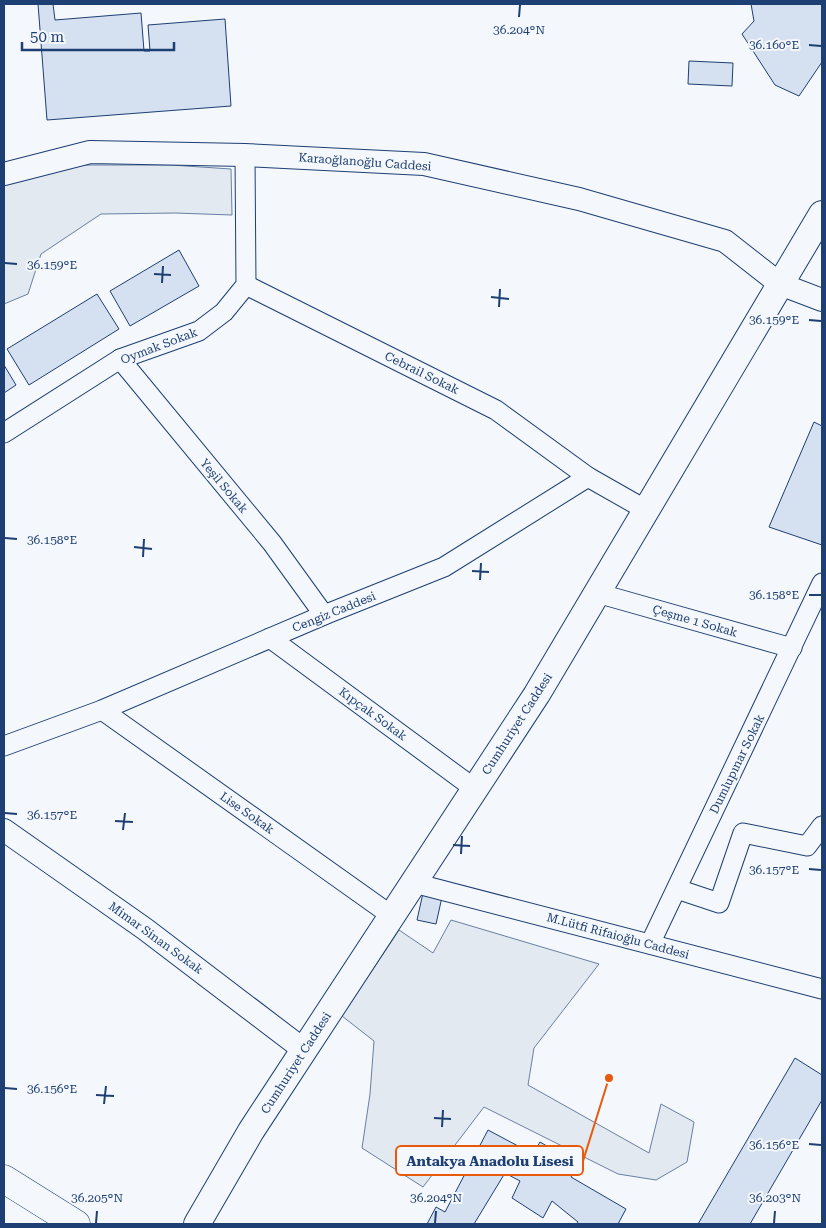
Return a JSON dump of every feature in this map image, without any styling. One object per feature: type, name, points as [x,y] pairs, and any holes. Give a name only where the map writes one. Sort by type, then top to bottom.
[{"type":"main road","name":"Cumhuriyet Caddesi","points":[[197,1224],[251,1131],[537,694],[822,214]]},
{"type":"main road","points":[[4,1178],[76,1224]]},
{"type":"street","name":"Karaoğlanoğlu Caddesi","points":[[4,174],[90,152],[245,156],[424,164],[579,199],[725,241],[780,284],[822,300]]},
{"type":"street","points":[[245,156],[246,285]]},
{"type":"street","name":"Oymak Sokak","points":[[4,433],[120,360],[199,331],[224,312],[246,285]]},
{"type":"street","name":"Cebrail Sokak","points":[[246,285],[496,410],[588,477]]},
{"type":"street","name":"Yeşil Sokak","points":[[120,360],[272,543],[324,615]]},
{"type":"street","points":[[588,477],[646,510]]},
{"type":"street","name":"Cengiz Caddesi","points":[[4,746],[102,710],[324,615],[444,567],[588,477]]},
{"type":"street","name":"Dumlupınar Sokak","points":[[650,944],[822,583]]},
{"type":"street","name":"Çeşme 1 Sokak","points":[[596,594],[792,648]]},
{"type":"street","name":"Kıpçak Sokak","points":[[270,638],[475,789]]},
{"type":"street","name":"Lise Sokak","points":[[102,710],[392,916]]},
{"type":"street","points":[[677,889],[719,903],[743,833],[807,846],[822,826]]},
{"type":"street","name":"Mimar Sinan Sokak","points":[[4,830],[145,929],[304,1050]]},
{"type":"street","name":"M.Lütfi Rifaioğlu Caddesi","points":[[414,883],[822,989]]},
{"type":"shaded area","points":[[78,165],[171,165],[231,169],[232,215],[175,213],[101,214],[41,254],[28,294],[4,304],[4,182]]},
{"type":"shaded area","points":[[451,920],[599,964],[534,1048],[528,1085],[649,1153],[661,1104],[694,1122],[687,1162],[656,1180],[618,1174],[484,1107],[423,1187],[362,1148],[370,1094],[374,1041],[342,1016],[399,930],[433,953]]},
{"type":"building","points":[[38,4],[53,4],[55,20],[141,13],[144,51],[150,51],[148,25],[225,19],[231,106],[47,120]]},
{"type":"building","points":[[751,4],[822,4],[822,62],[799,96],[775,85],[742,34],[754,21]]},
{"type":"building","points":[[689,61],[733,63],[732,86],[688,84]]},
{"type":"building","points":[[179,250],[199,286],[130,326],[110,291]]},
{"type":"building","points":[[97,294],[119,329],[29,385],[7,349]]},
{"type":"building","points":[[4,365],[16,385],[4,393]]},
{"type":"building","points":[[814,422],[822,426],[822,545],[769,527]]},
{"type":"building","points":[[423,893],[442,897],[436,924],[417,920]]},
{"type":"building","points":[[795,1058],[822,1075],[822,1100],[750,1224],[698,1224]]},
{"type":"building","points":[[488,1130],[533,1154],[540,1142],[579,1165],[571,1177],[626,1209],[618,1224],[577,1224],[578,1222],[552,1201],[543,1218],[512,1198],[520,1181],[505,1173],[474,1224],[427,1224],[436,1207],[445,1212]]},
{"type":"place","name":"Antakya Anadolu Lisesi","points":[[609,1078]]}]
